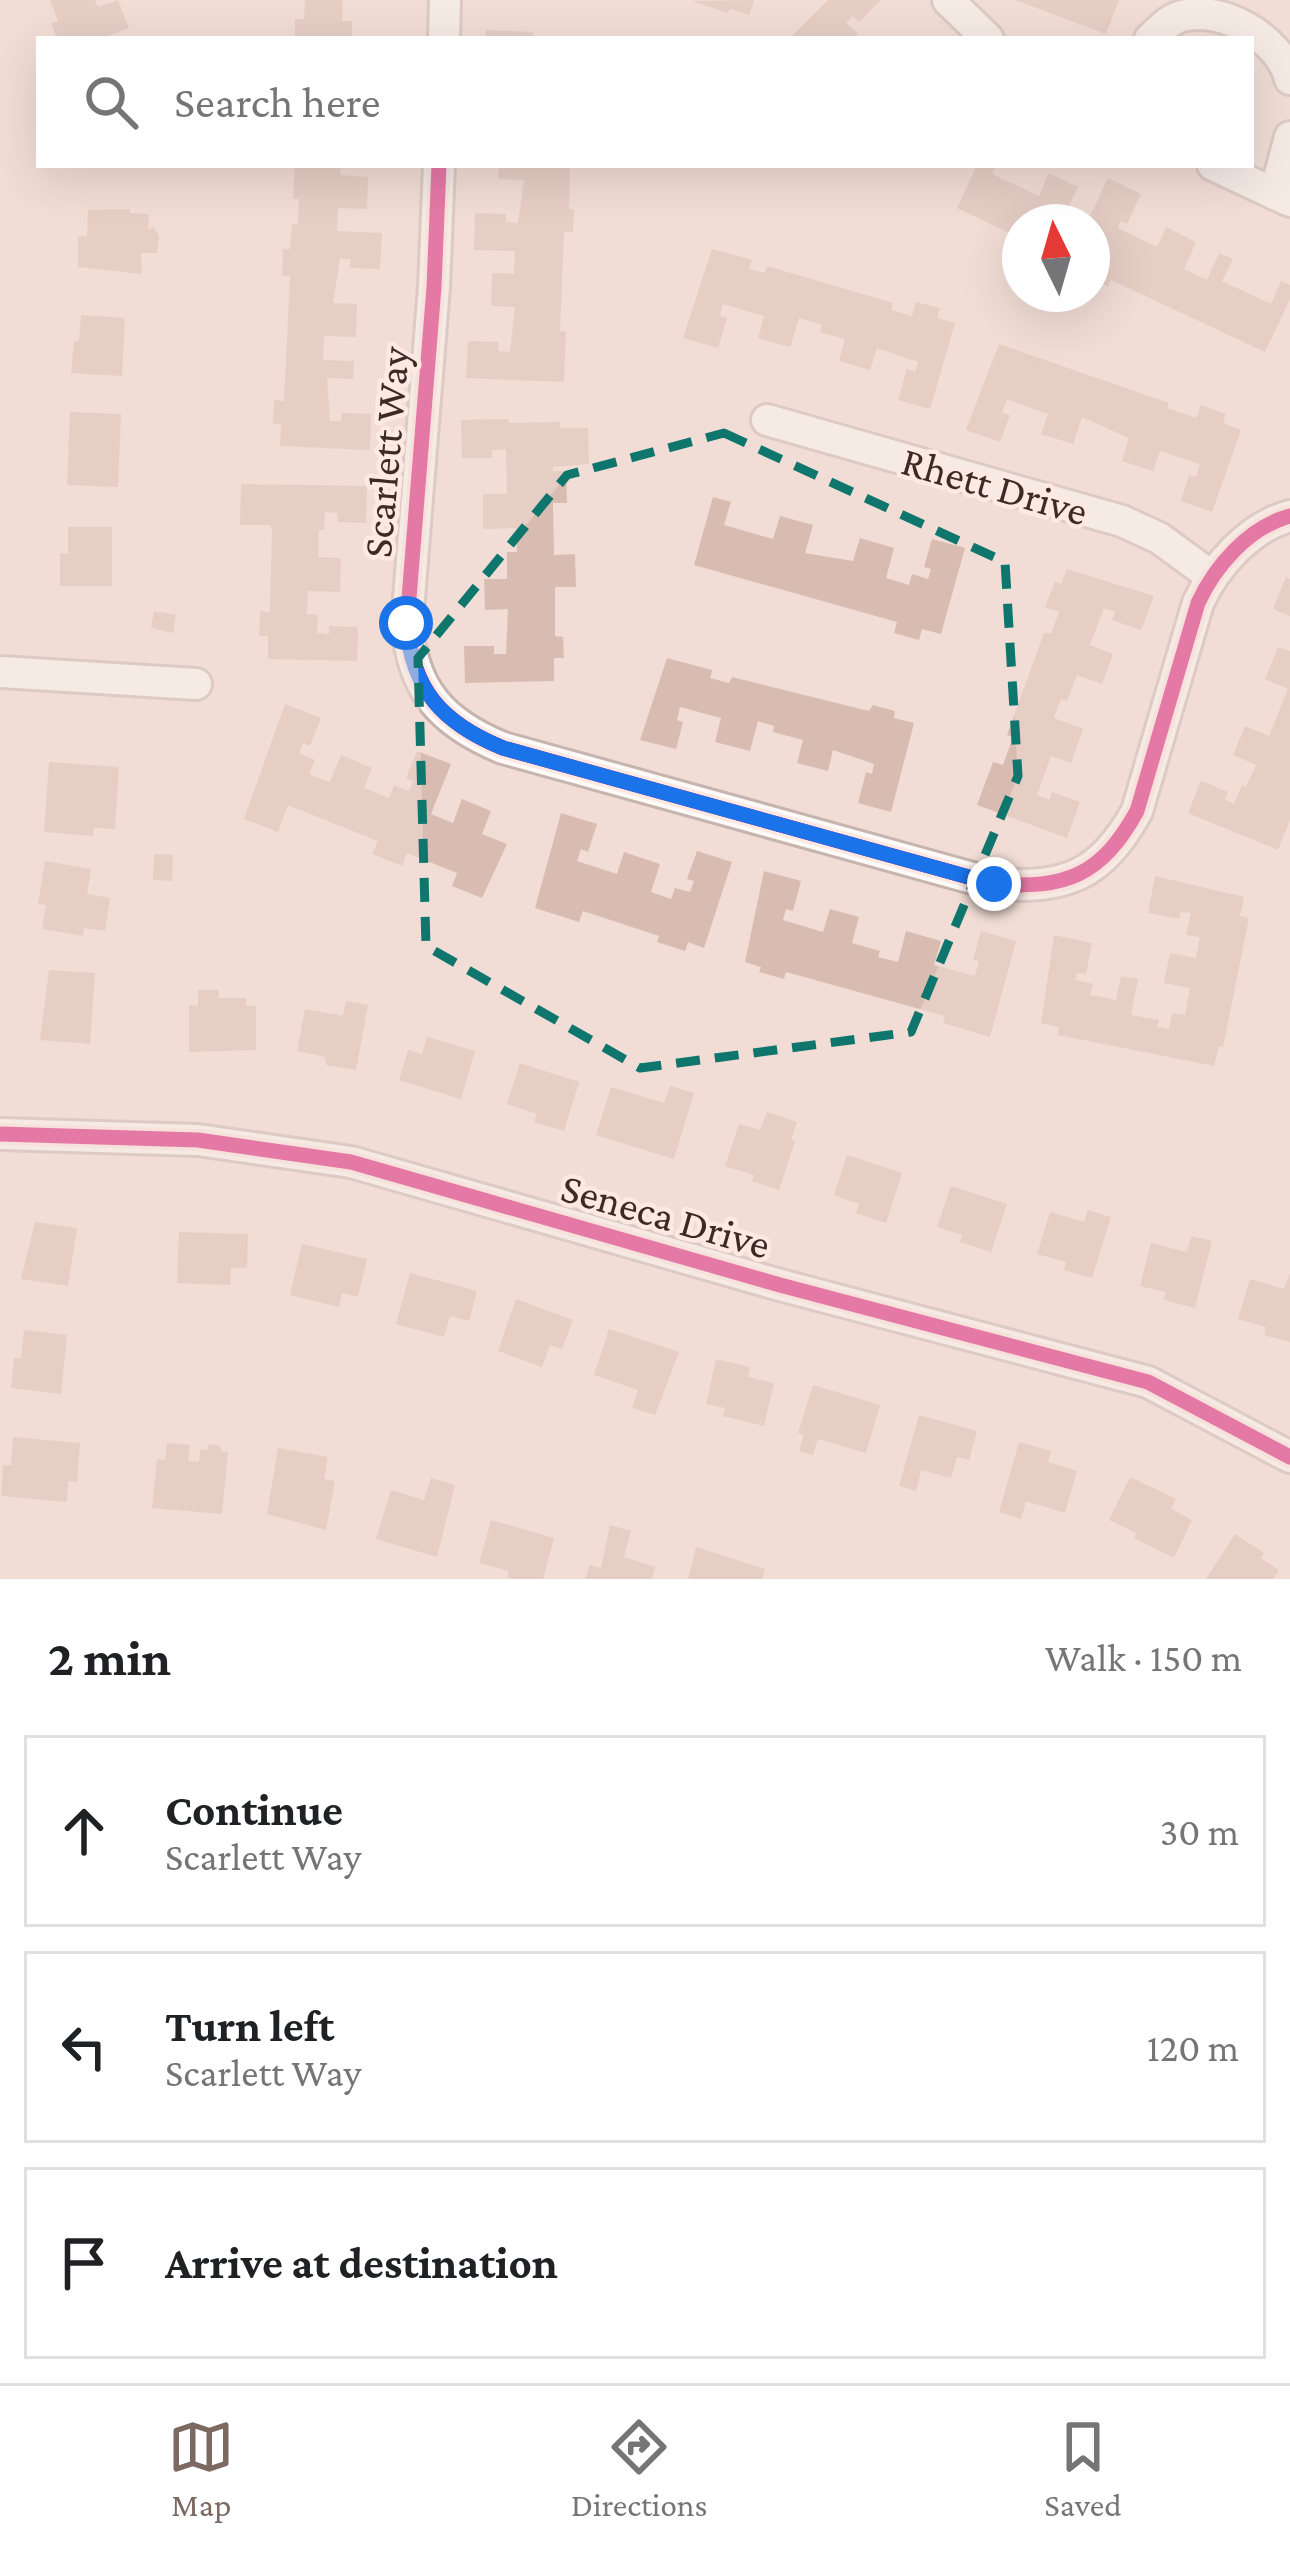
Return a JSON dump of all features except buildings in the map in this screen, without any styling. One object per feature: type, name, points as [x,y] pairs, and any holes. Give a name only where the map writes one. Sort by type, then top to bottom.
[{"type":"street","points":[[444,36],[446,0]]},
{"type":"street","points":[[947,0],[985,36]]},
{"type":"street","points":[[1153,36],[1184,15],[1208,16],[1248,28],[1270,43],[1287,64],[1290,79]]},
{"type":"street","points":[[1219,168],[1282,197],[1290,137]]},
{"type":"street","name":"Scarlett Way","points":[[439,168],[434,287],[406,623],[409,652],[426,691],[434,705],[468,734],[503,748],[994,884],[1037,887],[1069,881],[1121,841],[1137,811],[1198,603],[1211,576],[1241,544],[1290,516]]},
{"type":"street","name":"Rhett Drive","points":[[767,420],[1122,521],[1159,538],[1211,576]]},
{"type":"street","points":[[0,672],[196,684]]},
{"type":"street","name":"Seneca Drive","points":[[0,1134],[198,1140],[351,1162],[780,1286],[1148,1382],[1290,1457]]},
{"type":"highlighted area","points":[[724,433],[1005,562],[1018,776],[911,1032],[640,1068],[426,946],[418,658],[567,475]]},
{"type":"cycle path","points":[[439,168],[407,623],[416,667],[434,701],[463,727],[503,748],[994,884],[1061,880],[1079,874],[1110,851],[1137,811],[1205,589],[1247,539],[1290,516]]},
{"type":"cycle path","points":[[0,1134],[198,1140],[351,1162],[780,1285],[1148,1382],[1290,1457]]},
{"type":"route","points":[[406,623],[409,652],[434,705],[468,734],[503,748],[994,884]]}]
